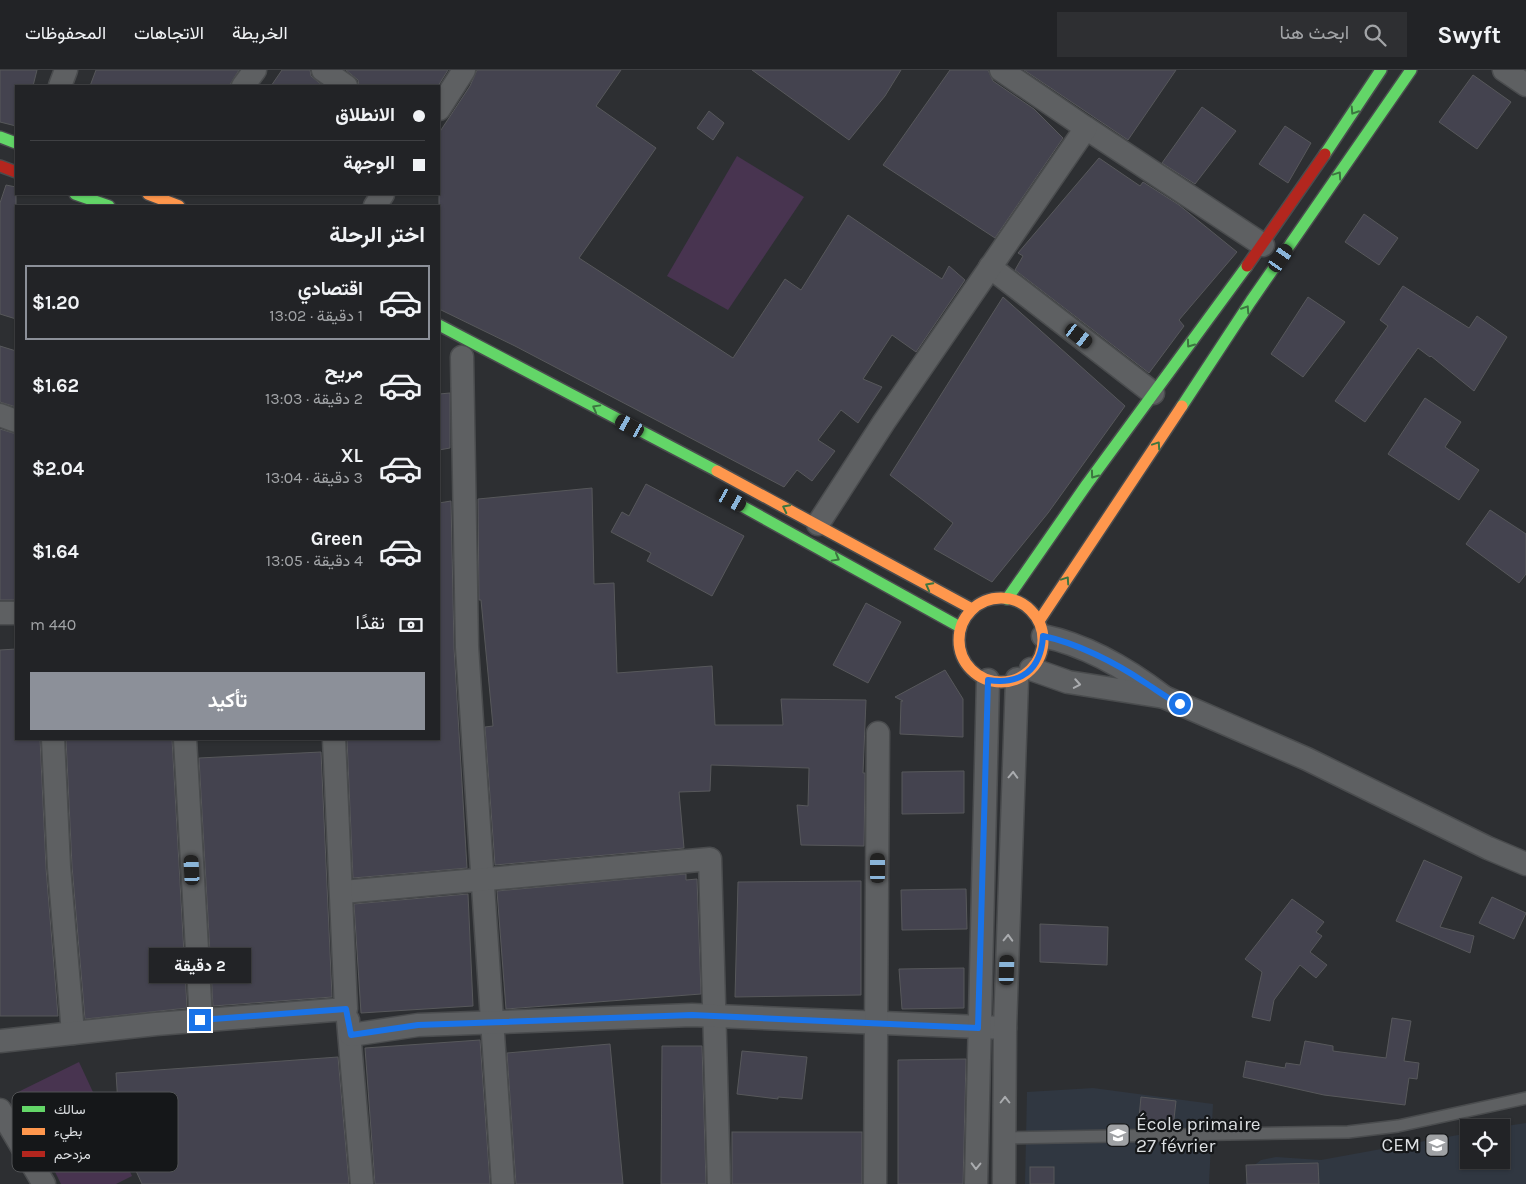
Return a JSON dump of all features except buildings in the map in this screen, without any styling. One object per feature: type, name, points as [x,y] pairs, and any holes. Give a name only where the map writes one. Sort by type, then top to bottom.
[{"type":"street","points":[[60,85],[66,70]]},
{"type":"street","points":[[244,85],[255,70]]},
{"type":"street","points":[[322,70],[344,85]]},
{"type":"street","points":[[440,107],[464,70]]},
{"type":"street","points":[[1001,70],[1263,245]]},
{"type":"street","points":[[1007,598],[1263,245],[1381,70]]},
{"type":"street","points":[[1004,1184],[1005,1028],[1024,674],[1042,651],[1041,628],[1251,301],[1411,70]]},
{"type":"street","points":[[1504,70],[1526,85]]},
{"type":"street","points":[[818,524],[884,422],[1086,128]]},
{"type":"street","points":[[0,137],[15,143]]},
{"type":"street","points":[[0,166],[15,172]]},
{"type":"street","points":[[78,195],[106,205]]},
{"type":"street","points":[[152,195],[179,202]]},
{"type":"street","points":[[990,267],[1154,393]]},
{"type":"street","points":[[440,326],[818,524],[972,609]]},
{"type":"street","points":[[462,357],[467,647],[503,1184]]},
{"type":"street","points":[[0,415],[15,421]]},
{"type":"street","points":[[727,498],[960,627]]},
{"type":"street","points":[[1164,697],[1024,674],[1002,682],[988,680],[975,673],[964,660],[959,646],[960,627],[972,609],[984,601],[998,597],[1007,598],[1025,605],[1041,628],[1143,681],[1164,697],[1307,759],[1488,848],[1526,864]]},
{"type":"street","points":[[0,613],[15,613]]},
{"type":"street","points":[[976,1184],[978,1028],[988,680]]},
{"type":"street","points":[[875,1184],[878,733]]},
{"type":"street","points":[[53,740],[59,867],[73,1033]]},
{"type":"street","points":[[185,740],[200,1020]]},
{"type":"street","points":[[334,740],[346,1009],[351,1035],[362,1184]]},
{"type":"street","points":[[342,892],[710,859],[719,1184]]},
{"type":"street","points":[[0,1041],[200,1020],[346,1009]]},
{"type":"street","points":[[351,1035],[418,1025],[492,1021],[715,1016],[1005,1028]]},
{"type":"street","points":[[0,1110],[12,1130]]},
{"type":"street","points":[[37,1172],[44,1184]]},
{"type":"lane","points":[[1004,1138],[1348,1132],[1398,1126],[1526,1098]]},
{"type":"shaded area","points":[[737,156],[804,197],[728,310],[667,276]]},
{"type":"shaded area","points":[[79,1062],[93,1092],[18,1092]]},
{"type":"shaded area","name":"École primaire 27 février","points":[[1093,1088],[1213,1104],[1209,1184],[1025,1184],[1027,1092]]},
{"type":"shaded area","name":"CEM","points":[[1526,1123],[1526,1184],[1243,1184],[1246,1183],[1248,1170],[1261,1160],[1276,1157],[1321,1160],[1460,1135],[1460,1169],[1510,1169],[1510,1125]]},
{"type":"shaded area","points":[[55,1172],[130,1172],[132,1176],[116,1184],[61,1184]]},
{"type":"traffic: fast","points":[[1325,154],[1381,70]]},
{"type":"traffic: fast","points":[[1182,406],[1251,301],[1411,70]]},
{"type":"traffic: fast","points":[[0,137],[15,143]]},
{"type":"traffic: fast","points":[[78,195],[106,205]]},
{"type":"traffic: fast","points":[[1007,599],[1087,484],[1247,266]]},
{"type":"traffic: fast","points":[[440,326],[717,471]]},
{"type":"traffic: fast","points":[[740,505],[960,627]]},
{"type":"traffic: slow","points":[[151,195],[176,205]]},
{"type":"traffic: slow","points":[[1039,621],[1182,406]]},
{"type":"traffic: slow","points":[[717,471],[972,609]]},
{"type":"traffic: slow","points":[[1001,598],[1017,601],[1031,610],[1040,624],[1043,640],[1040,656],[1031,670],[1017,679],[1001,682],[985,679],[971,670],[962,656],[959,640],[962,624],[971,610],[985,601],[1001,598]]},
{"type":"traffic: jam","points":[[1247,266],[1325,154]]},
{"type":"traffic: jam","points":[[0,166],[15,172]]},
{"type":"place","name":"École primaire 27 février","points":[[1118,1135]]},
{"type":"place","name":"CEM","points":[[1437,1145]]},
{"type":"route","points":[[200,1020],[346,1009],[351,1035],[418,1025],[692,1015],[978,1028],[988,680],[1002,682],[1017,679],[1027,674],[1037,663],[1042,651],[1043,636],[1068,642],[1143,681],[1164,697],[1180,704]]}]
